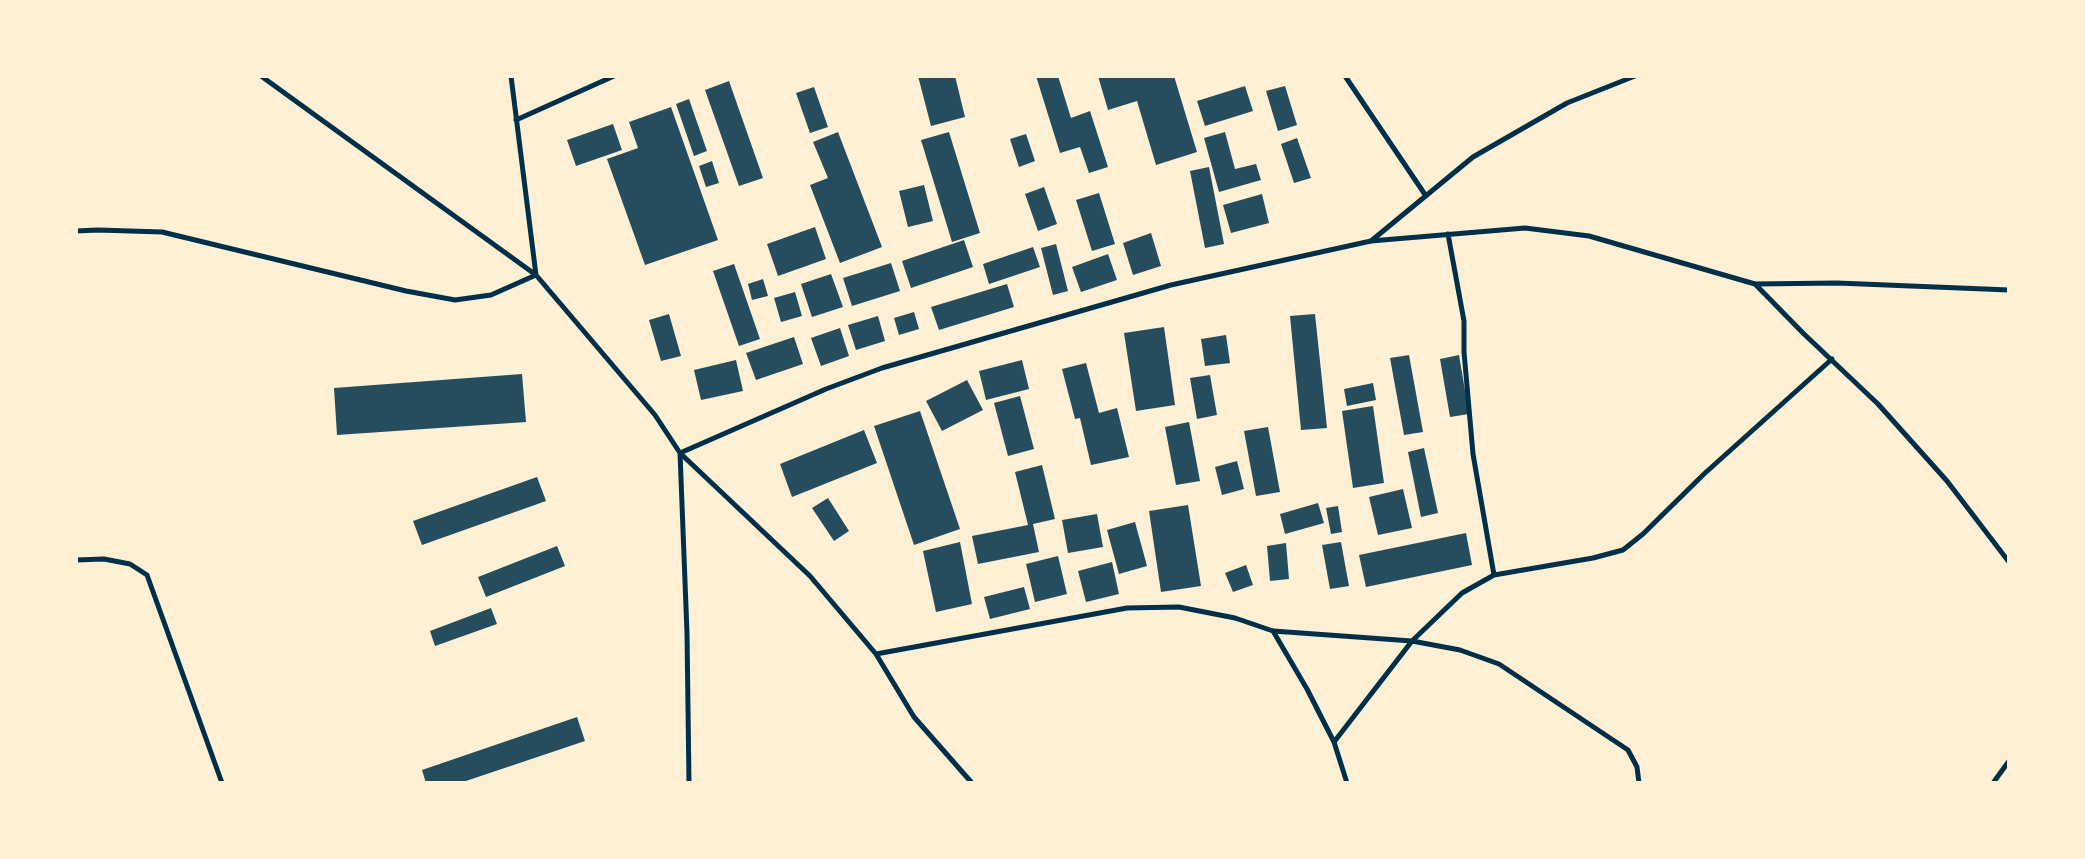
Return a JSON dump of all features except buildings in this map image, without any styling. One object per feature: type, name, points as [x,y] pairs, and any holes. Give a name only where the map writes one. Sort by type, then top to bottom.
[{"type":"street","points":[[262,76],[536,275],[655,415],[680,453],[810,576],[876,654],[914,717],[972,783]]},
{"type":"street","points":[[511,76],[536,275]]},
{"type":"street","points":[[516,120],[614,76]]},
{"type":"street","points":[[1346,76],[1426,196]]},
{"type":"street","points":[[1371,241],[1473,157],[1567,103],[1635,76]]},
{"type":"street","points":[[680,453],[826,389],[882,368],[1171,285],[1371,241],[1525,228],[1590,236],[1755,284],[1837,283],[2009,290]]},
{"type":"street","points":[[76,231],[162,232],[406,291],[454,300],[492,295],[536,275]]},
{"type":"street","points":[[1448,234],[1464,321],[1464,352],[1473,454],[1494,575]]},
{"type":"street","points":[[1755,284],[1878,404],[1947,481],[2009,562]]},
{"type":"street","points":[[1334,742],[1412,641],[1462,593],[1494,575],[1593,558],[1623,550],[1643,534],[1704,474],[1832,359]]},
{"type":"street","points":[[680,453],[687,633],[689,783]]},
{"type":"street","points":[[76,560],[104,559],[130,564],[147,575],[222,783]]},
{"type":"street","points":[[876,654],[1127,608],[1179,608],[1235,618],[1273,631],[1412,641],[1460,650],[1499,664],[1628,750],[1637,766],[1639,783]]},
{"type":"street","points":[[1273,631],[1334,742],[1347,783]]},
{"type":"street","points":[[1993,783],[2009,761]]}]
